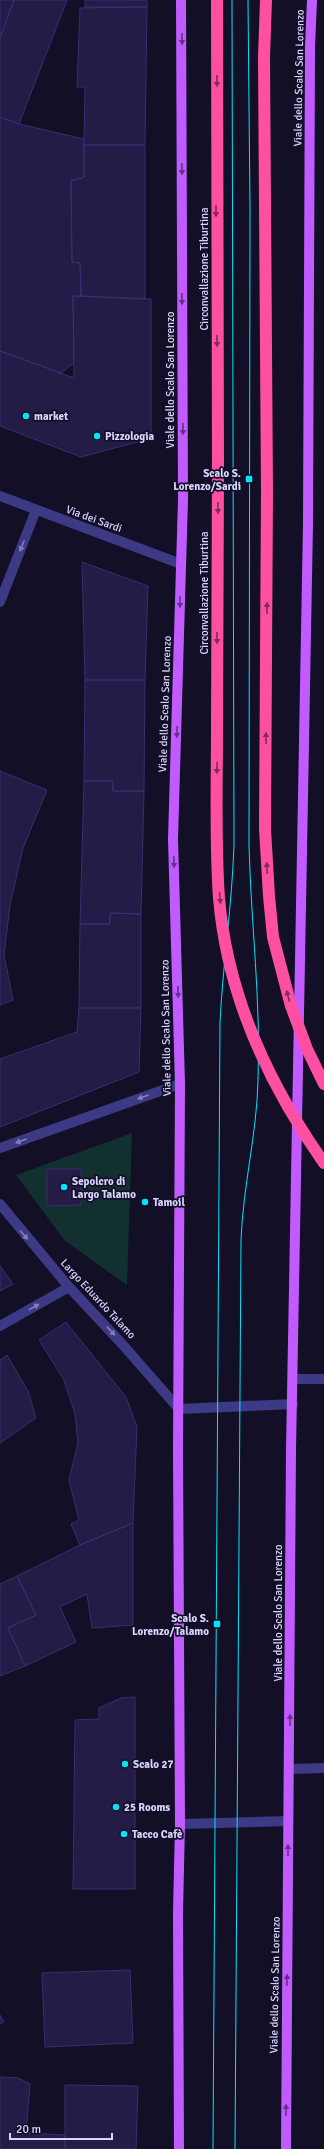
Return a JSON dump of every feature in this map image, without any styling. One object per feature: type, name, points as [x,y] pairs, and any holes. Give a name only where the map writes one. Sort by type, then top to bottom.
[{"type":"highway","name":"Circonvallazione Tiburtina","points":[[217,0],[216,830],[219,899],[227,947],[236,985],[256,1043],[274,1082],[324,1163]]},
{"type":"highway","points":[[266,0],[264,65],[267,492],[266,850],[273,937],[280,968],[299,1029],[324,1084]]},
{"type":"main road","name":"Viale dello Scalo San Lorenzo","points":[[179,2149],[178,1913],[180,1824],[180,1084],[173,839],[183,499],[181,0]]},
{"type":"main road","name":"Viale dello Scalo San Lorenzo","points":[[286,2149],[293,1380],[308,524],[310,47],[312,0]]},
{"type":"street","name":"Via dei Sardi","points":[[1,497],[181,564]]},
{"type":"street","points":[[0,602],[36,510]]},
{"type":"street","points":[[0,1148],[180,1084]]},
{"type":"street","name":"Largo Eduardo Talamo","points":[[0,1204],[69,1287],[123,1344],[179,1409]]},
{"type":"street","points":[[0,1326],[69,1287]]},
{"type":"street","points":[[293,1380],[324,1379]]},
{"type":"street","points":[[179,1409],[293,1404]]},
{"type":"street","points":[[290,1769],[324,1768]]},
{"type":"street","points":[[180,1824],[288,1821]]},
{"type":"green space","points":[[132,1133],[127,1285],[65,1241],[16,1175]]},
{"type":"building","points":[[0,0],[14,0],[0,38]]},
{"type":"building","points":[[14,0],[67,0],[19,124],[0,117],[0,38]]},
{"type":"building","points":[[85,0],[147,0],[147,7],[85,7]]},
{"type":"building","points":[[147,7],[145,145],[84,145],[85,87],[77,87],[80,8]]},
{"type":"building","points":[[0,117],[19,124],[84,139],[84,177],[71,181],[72,262],[80,263],[81,296],[73,296],[74,363],[61,373],[0,351]]},
{"type":"building","points":[[84,145],[145,145],[145,299],[81,296],[80,263],[72,262],[71,181],[84,177]]},
{"type":"building","points":[[73,296],[151,299],[151,441],[141,441],[81,457],[0,426],[0,351],[74,378]]},
{"type":"building","points":[[82,562],[148,586],[145,680],[85,680]]},
{"type":"building","points":[[85,680],[145,680],[144,791],[113,791],[113,781],[84,781]]},
{"type":"building","points":[[0,771],[47,790],[23,848],[10,905],[4,955],[13,1000],[0,1005]]},
{"type":"building","points":[[84,781],[113,781],[113,791],[144,791],[141,914],[110,913],[110,924],[80,924]]},
{"type":"building","points":[[110,913],[141,914],[141,1008],[79,1008],[80,924],[110,924]]},
{"type":"building","points":[[79,1008],[141,1008],[139,1072],[0,1127],[0,1059],[77,1032]]},
{"type":"building","name":"Sepolcro di Largo Talamo","points":[[47,1169],[81,1169],[81,1205],[47,1206]]},
{"type":"building","points":[[0,1266],[13,1284],[0,1291]]},
{"type":"building","points":[[66,1322],[126,1397],[137,1427],[133,1523],[80,1545],[71,1524],[79,1520],[69,1480],[78,1443],[75,1414],[64,1380],[39,1340]]},
{"type":"building","points":[[7,1355],[28,1391],[36,1418],[0,1443],[0,1360]]},
{"type":"building","points":[[133,1523],[133,1625],[92,1628],[87,1594],[60,1607],[76,1642],[25,1666],[8,1628],[36,1615],[17,1576],[80,1545]]},
{"type":"building","points":[[17,1576],[36,1615],[8,1628],[25,1666],[0,1676],[0,1584]]},
{"type":"building","points":[[135,1697],[135,1889],[73,1889],[75,1720],[99,1719],[99,1708],[121,1698]]},
{"type":"building","points":[[130,1970],[133,2043],[45,2047],[42,1973]]},
{"type":"building","points":[[0,2015],[4,2022],[0,2024]]},
{"type":"building","points":[[0,2077],[18,2078],[30,2084],[26,2133],[65,2135],[65,2149],[0,2149]]},
{"type":"building","points":[[65,2085],[138,2086],[136,2149],[65,2149]]},
{"type":"tram line","points":[[213,2149],[220,1022],[234,845],[232,0]]},
{"type":"tram line","points":[[235,2149],[241,1240],[244,1200],[257,1100],[259,1050],[249,845],[250,208],[248,0]]},
{"type":"place","name":"market","points":[[26,416]]},
{"type":"place","name":"Pizzologia","points":[[97,436]]},
{"type":"place","name":"Scalo S. Lorenzo/Sardi","points":[[249,479]]},
{"type":"place","name":"Sepolcro di Largo Talamo","points":[[64,1187]]},
{"type":"place","name":"Tamoil","points":[[145,1202]]},
{"type":"place","name":"Scalo S. Lorenzo/Talamo","points":[[217,1624]]},
{"type":"place","name":"Scalo 27","points":[[125,1764]]},
{"type":"place","name":"25 Rooms","points":[[116,1807]]},
{"type":"place","name":"Tacco Cafè","points":[[124,1834]]}]
